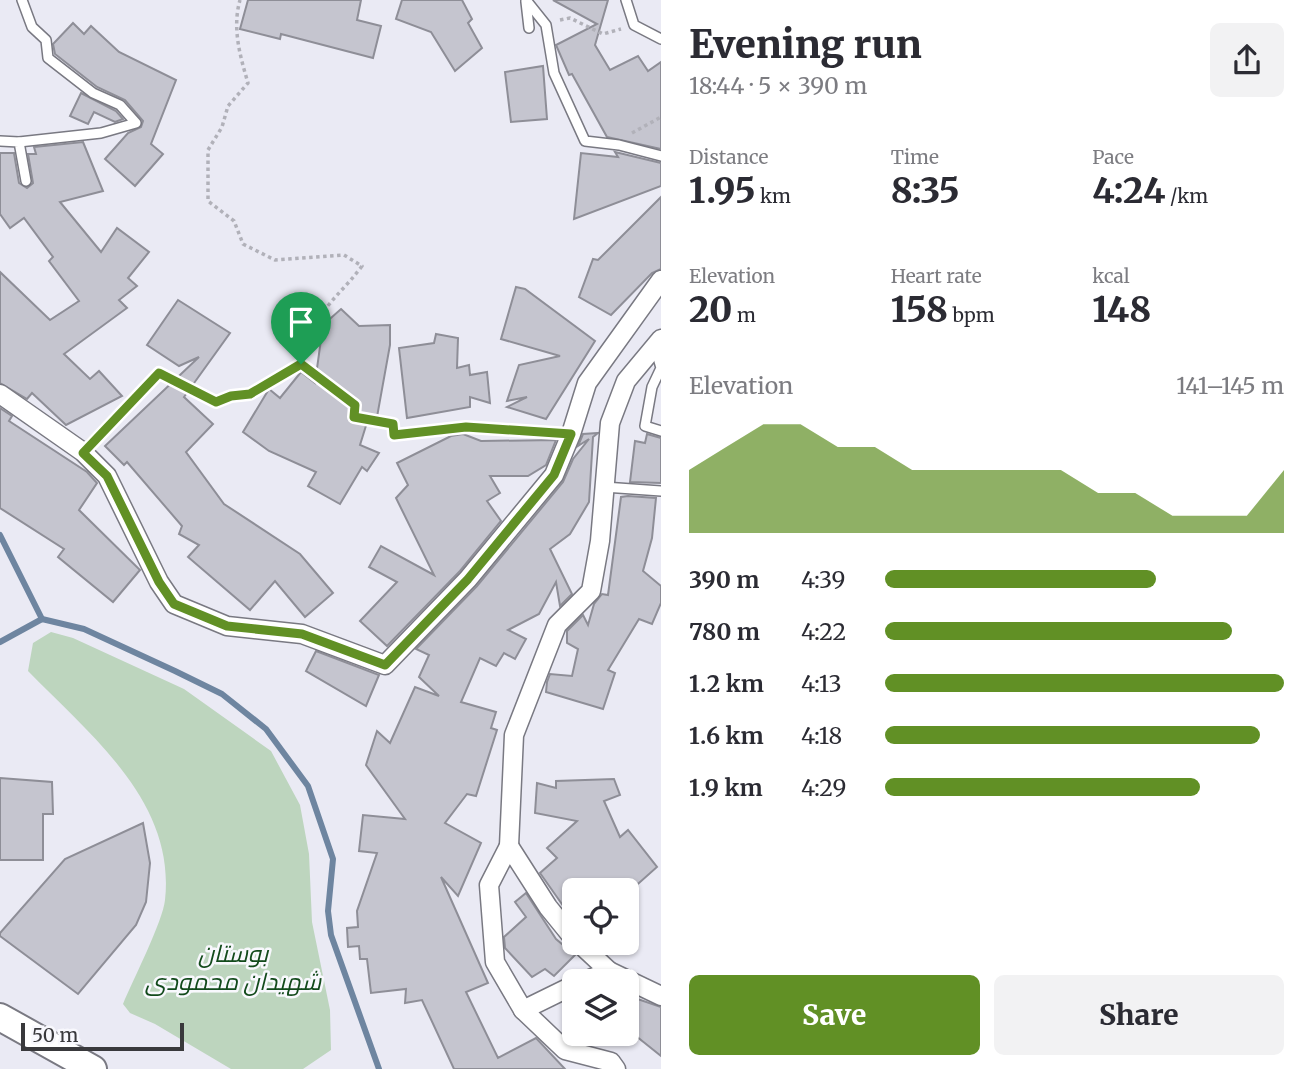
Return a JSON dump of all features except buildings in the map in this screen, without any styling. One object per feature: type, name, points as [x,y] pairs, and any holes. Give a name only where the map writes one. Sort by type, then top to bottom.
[{"type":"main road","points":[[0,1017],[93,1069]]},
{"type":"street","points":[[0,394],[83,453],[107,476],[159,582],[174,604],[227,626],[302,634],[385,665],[468,579],[554,475],[571,434],[587,383],[661,280]]},
{"type":"street","points":[[616,1069],[611,1062],[565,1050],[523,1010],[495,962],[489,885],[509,846],[514,735],[557,625],[591,591],[600,541],[610,423],[626,381],[658,342]]},
{"type":"street","points":[[509,846],[562,924]]},
{"type":"street","points":[[592,955],[607,969]]},
{"type":"street","points":[[639,985],[661,996]]},
{"type":"street","points":[[523,1010],[562,991]]},
{"type":"lane","points":[[0,141],[19,142],[101,133],[136,123],[120,105],[93,93],[48,58],[46,40],[32,27],[22,0]]},
{"type":"lane","points":[[526,0],[546,25],[554,73],[585,141],[618,145],[661,156]]},
{"type":"lane","points":[[526,0],[529,27]]},
{"type":"lane","points":[[626,0],[634,26],[661,38]]},
{"type":"lane","points":[[19,142],[26,181]]},
{"type":"lane","points":[[658,342],[661,368],[652,387],[645,426],[661,431]]},
{"type":"lane","points":[[83,453],[159,373]]},
{"type":"lane","points":[[394,435],[466,427],[571,434]]},
{"type":"lane","points":[[604,486],[661,491]]},
{"type":"path","points":[[159,373],[216,402],[261,389],[301,364],[313,328],[333,295],[362,266],[344,255],[275,260],[243,244],[234,221],[208,201],[208,150],[222,127],[228,106],[248,83],[238,48],[237,12],[240,0]]},
{"type":"path","points":[[546,25],[570,18],[603,34],[634,26]]},
{"type":"path","points":[[618,145],[661,117]]},
{"type":"path","points":[[301,364],[355,405],[354,417],[393,424],[394,435]]},
{"type":"green space","name":"بوستان شهیدان محمودی","points":[[51,632],[73,638],[184,689],[271,751],[300,805],[309,854],[312,922],[330,1010],[331,1050],[303,1069],[231,1069],[155,1024],[130,1013],[123,1004],[163,910],[165,864],[157,831],[143,801],[124,772],[77,719],[28,671],[33,643]]},
{"type":"waterway","points":[[0,535],[42,619]]},
{"type":"waterway","points":[[0,642],[42,619],[84,629],[222,694],[266,729],[308,786],[333,859],[328,911],[331,935],[379,1069]]},
{"type":"route","points":[[301,364],[355,405],[354,417],[393,424],[394,435],[466,427],[571,434],[554,475],[468,579],[385,665],[302,634],[227,626],[174,604],[159,582],[107,476],[83,453],[159,373],[177,385],[216,402],[231,396],[250,394],[301,364]]}]
